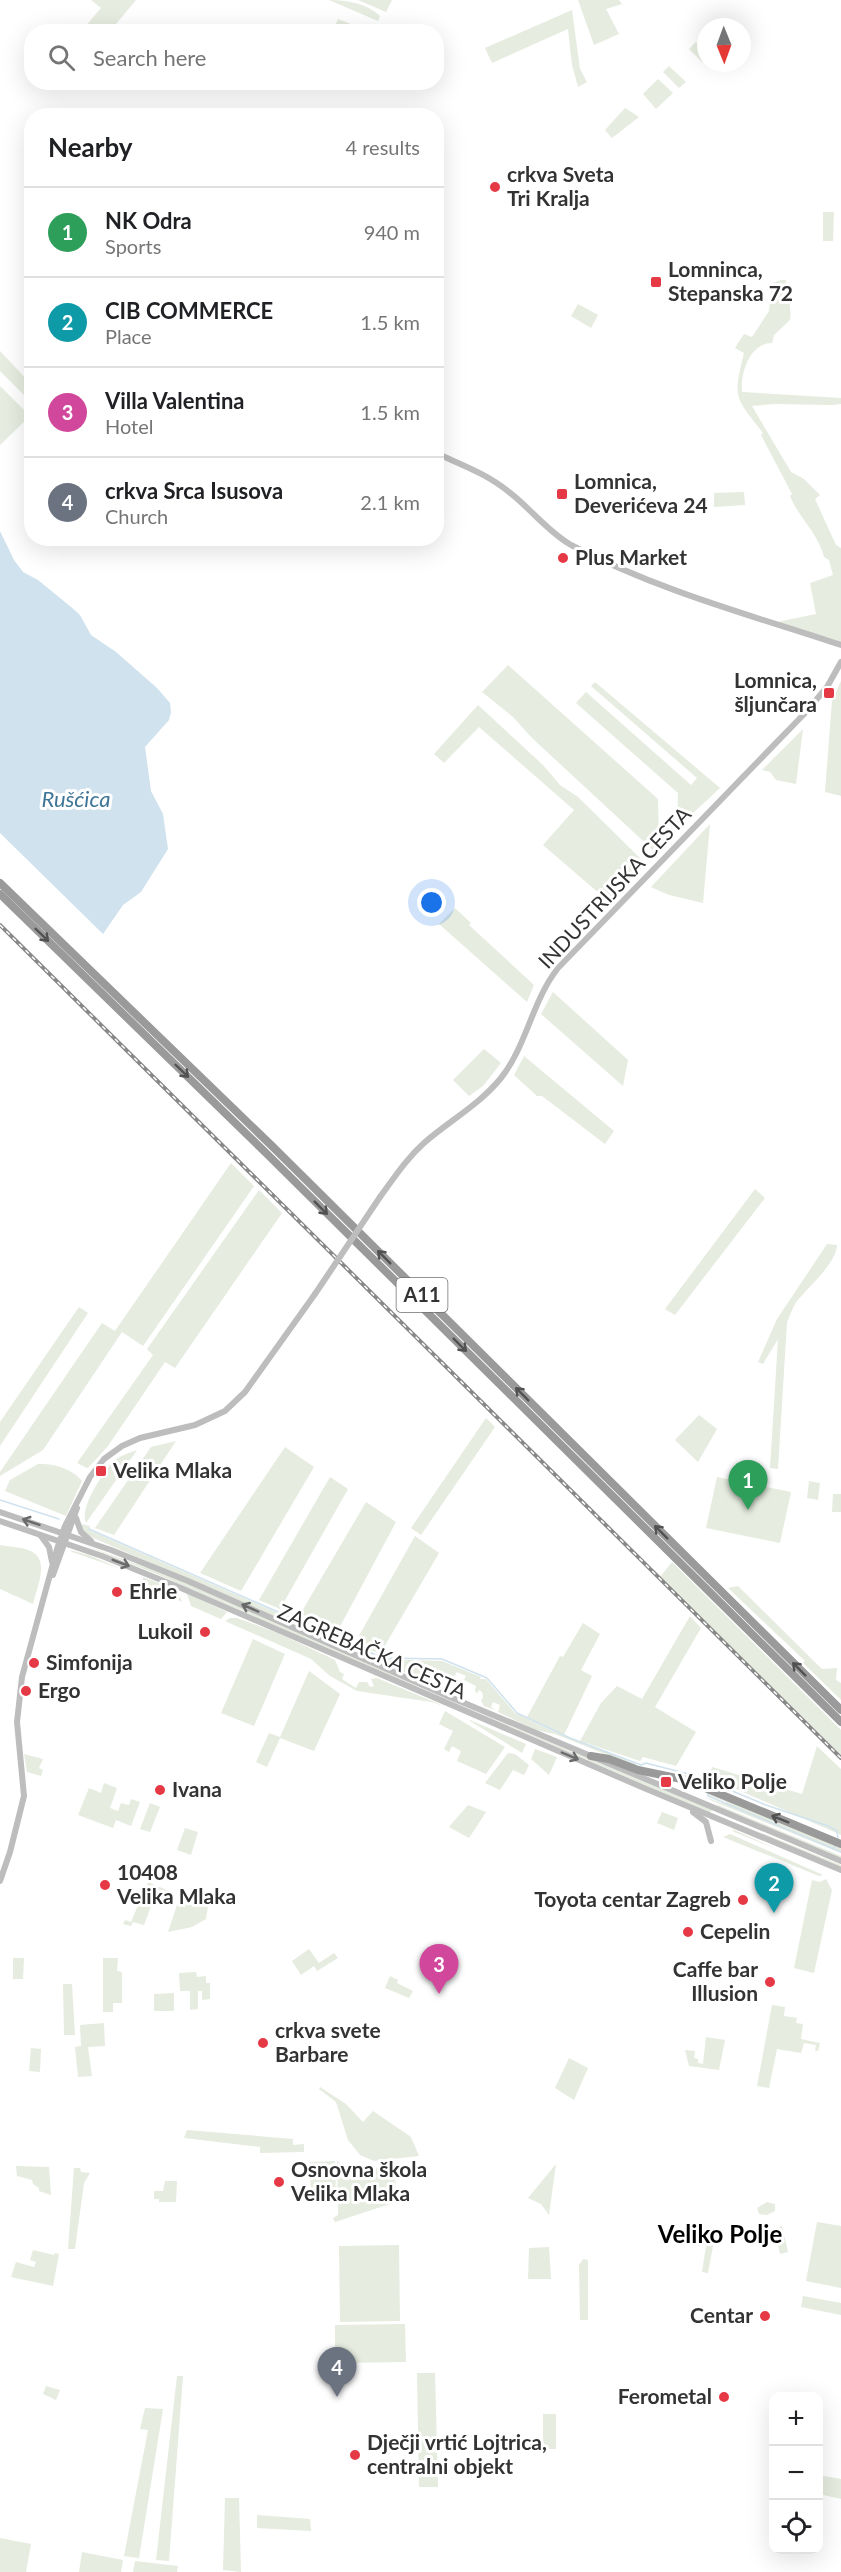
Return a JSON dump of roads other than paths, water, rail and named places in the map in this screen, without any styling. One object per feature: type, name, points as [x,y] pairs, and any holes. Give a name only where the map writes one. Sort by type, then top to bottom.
[{"type":"highway","name":"A11","points":[[0,883],[272,1146],[841,1710]]},
{"type":"highway","name":"A11","points":[[0,894],[841,1722]]},
{"type":"highway","points":[[591,1756],[609,1759],[638,1770],[693,1782],[838,1842]]},
{"type":"main road","points":[[444,457],[486,476],[528,507],[561,538],[598,558],[675,590],[841,645]]},
{"type":"main road","name":"INDUSTRIJSKA CESTA","points":[[66,1534],[96,1468],[104,1459],[122,1446],[140,1438],[195,1425],[215,1417],[236,1401],[315,1294],[380,1197],[413,1153],[478,1102],[503,1075],[516,1055],[545,987],[558,968],[805,713],[827,687],[841,662]]},
{"type":"main road","points":[[0,1881],[24,1796],[17,1722],[22,1677],[50,1579],[66,1534],[76,1517],[78,1504]]},
{"type":"main road","name":"ZAGREBAČKA CESTA","points":[[0,1512],[94,1544],[188,1581],[441,1693],[841,1861]]},
{"type":"main road","points":[[76,1517],[81,1532],[94,1544]]},
{"type":"main road","name":"ZAGREBAČKA CESTA","points":[[0,1521],[63,1542],[182,1588],[841,1870]]},
{"type":"main road","points":[[38,1534],[49,1546],[53,1565]]},
{"type":"main road","points":[[50,1579],[53,1565],[63,1542]]},
{"type":"main road","points":[[683,1804],[706,1822],[711,1841]]},
{"type":"water","name":"Rušćica","points":[[0,531],[14,560],[23,572],[38,580],[80,615],[91,635],[116,652],[157,688],[170,703],[169,720],[145,747],[151,791],[163,814],[168,849],[141,892],[123,905],[103,934],[0,833]]},
{"type":"waterway","points":[[0,1500],[59,1519]]},
{"type":"waterway","points":[[89,1529],[383,1658],[442,1659],[487,1678],[517,1713],[570,1738],[641,1765],[646,1763],[696,1776],[766,1805],[828,1826],[837,1831],[838,1838]]},
{"type":"waterway","points":[[708,1793],[708,1796],[834,1849]]},
{"type":"waterway","points":[[835,1845],[834,1849],[841,1852]]},
{"type":"railway","points":[[0,925],[841,1758]]},
{"type":"place","name":"crkva Sveta Tri Kralja","points":[[495,187]]},
{"type":"place","name":"Lomninca, Stepanska 72","points":[[656,282]]},
{"type":"place","name":"Lomnica, Deverićeva 24","points":[[562,494]]},
{"type":"place","name":"Plus Market","points":[[563,558]]},
{"type":"place","name":"Lomnica, šljunčara","points":[[829,693]]},
{"type":"place","name":"Velika Mlaka","points":[[101,1471]]},
{"type":"place","name":"NK Odra","points":[[748,1510]]},
{"type":"place","name":"Ehrle","points":[[117,1592]]},
{"type":"place","name":"Lukoil","points":[[205,1632]]},
{"type":"place","name":"Simfonija","points":[[34,1663]]},
{"type":"place","name":"Ergo","points":[[26,1691]]},
{"type":"place","name":"Veliko Polje","points":[[666,1782]]},
{"type":"place","name":"Ivana","points":[[160,1790]]},
{"type":"place","name":"10408 Velika Mlaka","points":[[105,1885]]},
{"type":"place","name":"Toyota centar Zagreb","points":[[743,1900]]},
{"type":"place","name":"CIB COMMERCE","points":[[774,1913]]},
{"type":"place","name":"Cepelin","points":[[688,1932]]},
{"type":"place","name":"Caffe bar Illusion","points":[[770,1982]]},
{"type":"place","name":"Villa Valentina","points":[[439,1994]]},
{"type":"place","name":"crkva svete Barbare","points":[[263,2043]]},
{"type":"place","name":"Osnovna škola Velika Mlaka","points":[[279,2182]]},
{"type":"place","name":"Centar","points":[[765,2316]]},
{"type":"place","name":"crkva Srca Isusova","points":[[337,2397]]},
{"type":"place","name":"Ferometal","points":[[724,2397]]},
{"type":"place","name":"Dječji vrtić Lojtrica, centralni objekt","points":[[355,2455]]},
{"type":"district","name":"Veliko Polje","points":[[720,2235]]}]
